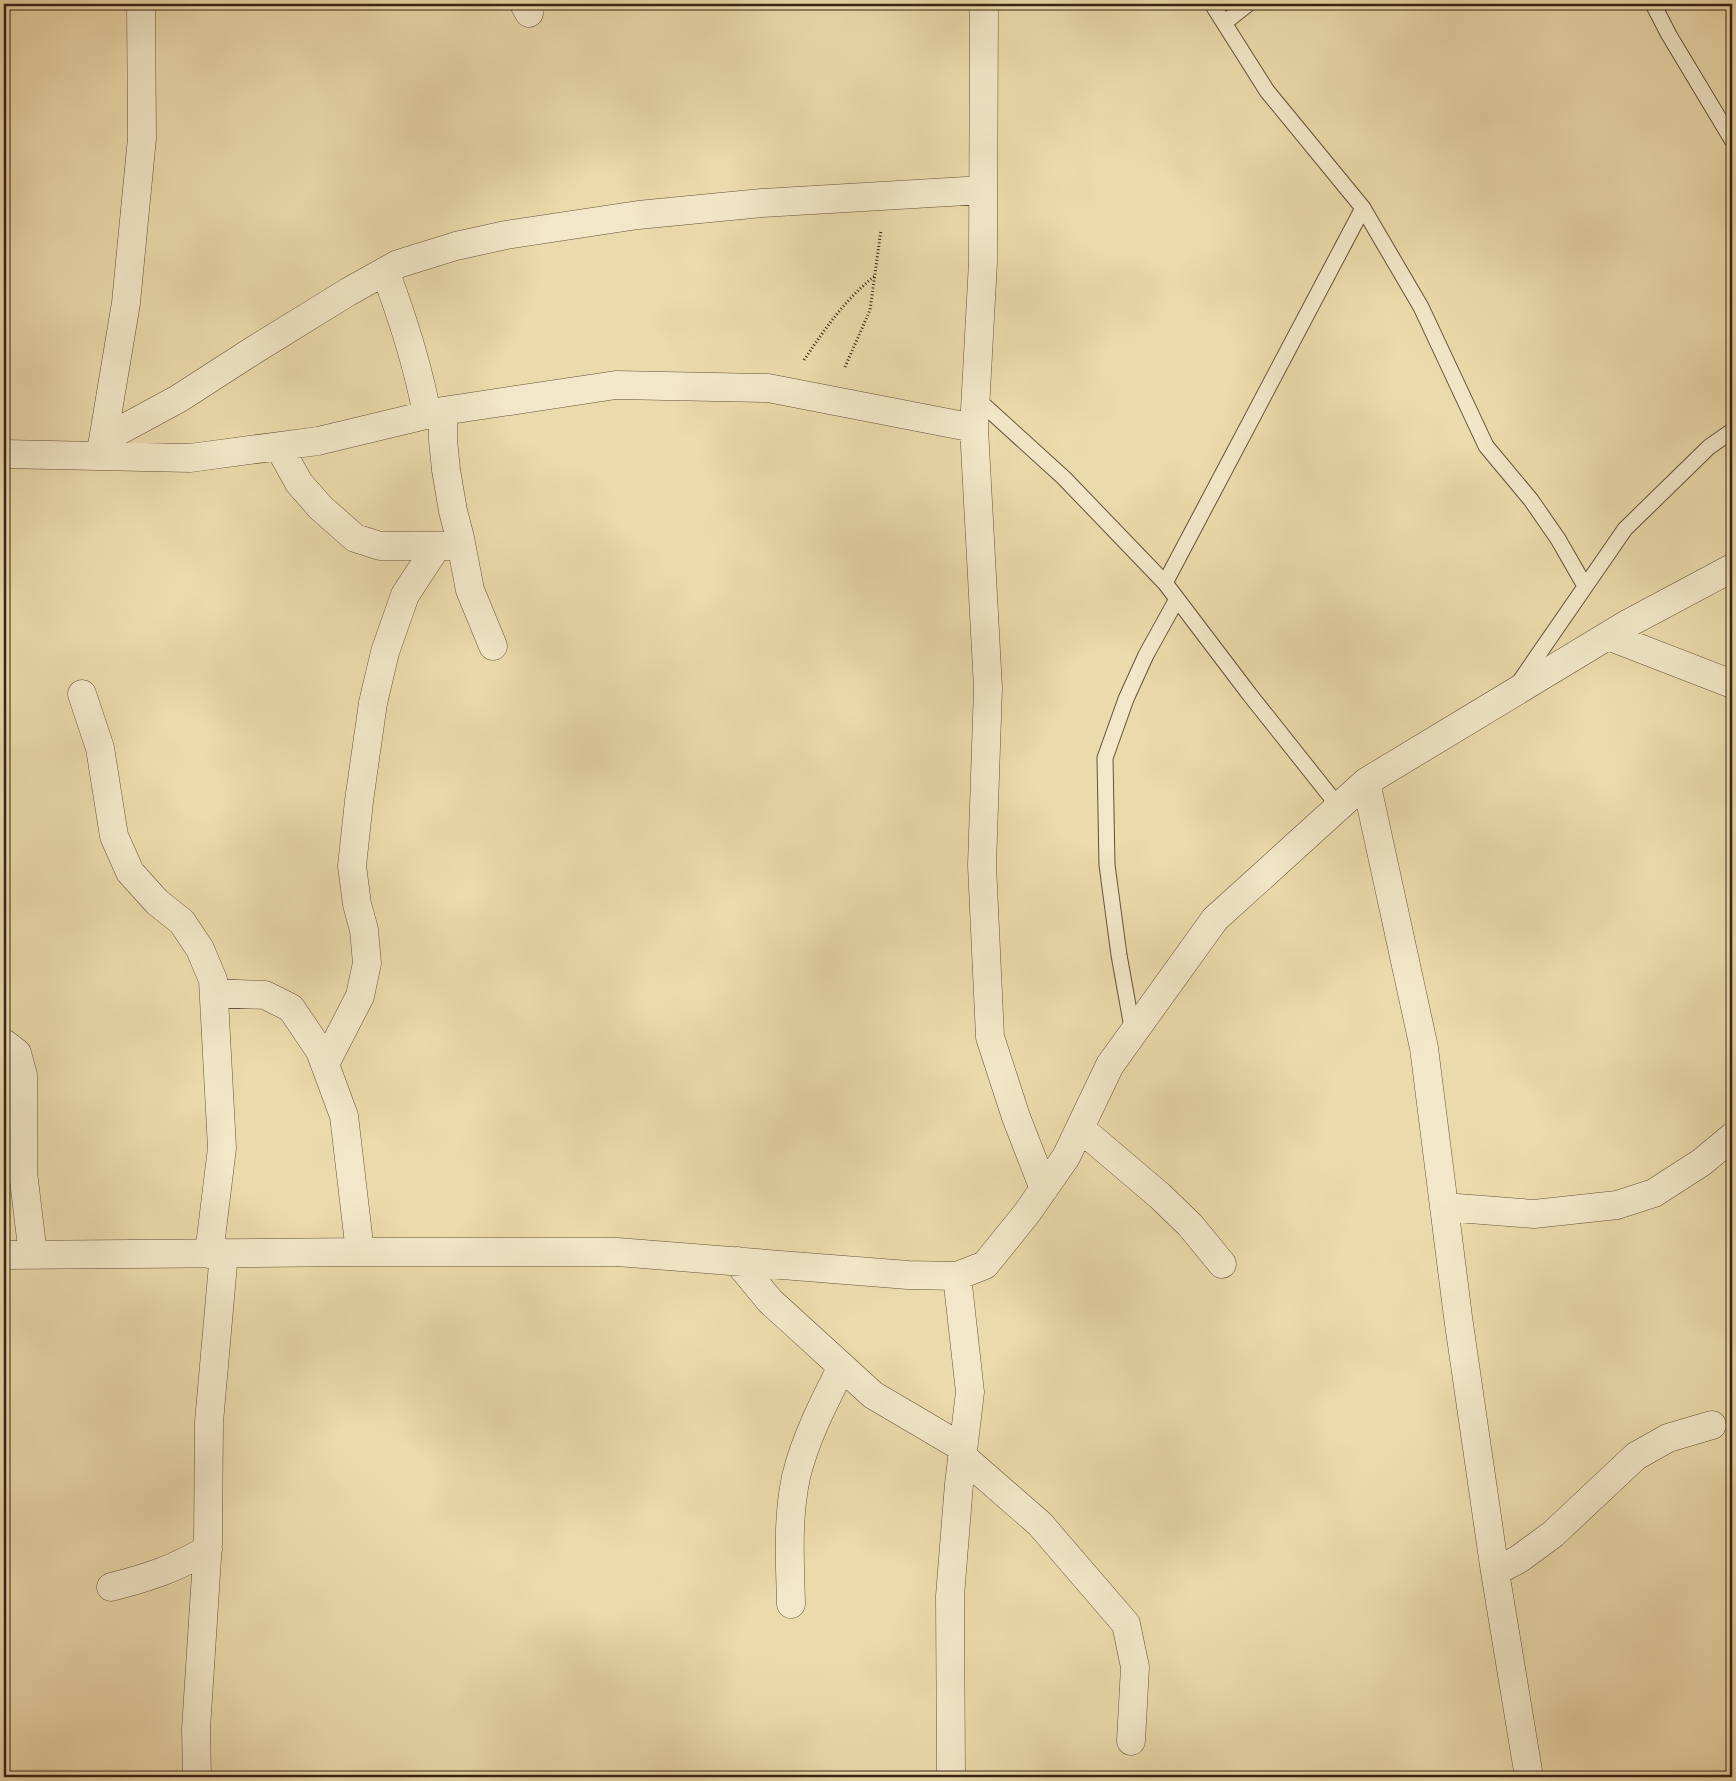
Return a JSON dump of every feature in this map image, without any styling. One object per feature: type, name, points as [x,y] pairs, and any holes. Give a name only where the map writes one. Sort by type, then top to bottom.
[{"type":"street","points":[[102,448],[126,303],[142,138],[141,4]]},
{"type":"street","points":[[984,4],[983,262],[974,428],[988,688],[982,865],[990,1037],[1016,1117],[1044,1189]]},
{"type":"street","points":[[102,448],[348,292],[398,264],[456,246],[506,235],[638,214],[762,203],[983,190]]},
{"type":"street","points":[[385,271],[443,440],[453,512],[449,546],[470,590],[493,646]]},
{"type":"street","points":[[7,450],[102,448],[190,458],[318,441],[435,413],[616,385],[768,388],[974,428]]},
{"type":"street","points":[[278,447],[299,483],[322,508],[355,538],[380,546],[449,546]]},
{"type":"street","points":[[325,1064],[360,996],[366,963],[364,930],[357,904],[352,866],[372,703],[385,652],[405,595],[449,546]]},
{"type":"street","points":[[4,1255],[617,1252],[908,1275],[958,1276],[984,1265],[1028,1213],[1066,1157],[1110,1065],[1214,919],[1366,782],[1608,636],[1694,587],[1732,568]]},
{"type":"street","points":[[1608,636],[1732,684]]},
{"type":"street","points":[[82,694],[100,748],[114,836],[130,872],[157,902],[182,922],[200,949],[213,980],[222,1148],[209,1422],[208,1549],[196,1729],[197,1777]]},
{"type":"street","points":[[1366,782],[1424,1048],[1458,1317],[1495,1572],[1529,1777]]},
{"type":"street","points":[[214,993],[265,995],[291,1008],[320,1051],[344,1116],[360,1252]]},
{"type":"street","points":[[4,1043],[18,1053],[23,1076],[24,1172],[33,1255]]},
{"type":"street","points":[[1080,1128],[1160,1196],[1190,1225],[1222,1264]]},
{"type":"street","points":[[1444,1207],[1534,1214],[1617,1205],[1654,1193],[1702,1162],[1732,1137]]},
{"type":"street","points":[[737,1261],[770,1302],[873,1395],[963,1452],[1040,1524],[1126,1624],[1135,1667],[1131,1741]]},
{"type":"street","points":[[951,1777],[950,1596],[970,1392],[958,1276]]},
{"type":"street","points":[[791,1604],[790,1520],[796,1477],[817,1415],[842,1367]]},
{"type":"street","points":[[1495,1572],[1519,1559],[1553,1534],[1636,1456],[1668,1438],[1712,1425]]},
{"type":"street","points":[[111,1588],[164,1572],[185,1563],[208,1549]]},
{"type":"lane","points":[[1212,4],[1267,91],[1363,208],[1421,307],[1486,446],[1531,500],[1558,539],[1585,586]]},
{"type":"lane","points":[[1224,23],[1248,4]]},
{"type":"lane","points":[[1653,4],[1669,35],[1732,140]]},
{"type":"lane","points":[[1165,583],[1363,208]]},
{"type":"lane","points":[[976,398],[1064,478],[1165,583],[1250,695],[1339,807]]},
{"type":"lane","points":[[1510,695],[1625,529],[1709,447],[1732,431]]},
{"type":"lane","points":[[1133,1033],[1119,955],[1107,865],[1105,758],[1126,700],[1146,655],[1178,599]]},
{"type":"path","points":[[826,400],[843,372],[870,310],[878,243],[888,195]]},
{"type":"path","points":[[782,392],[832,319],[852,295],[875,276]]}]
